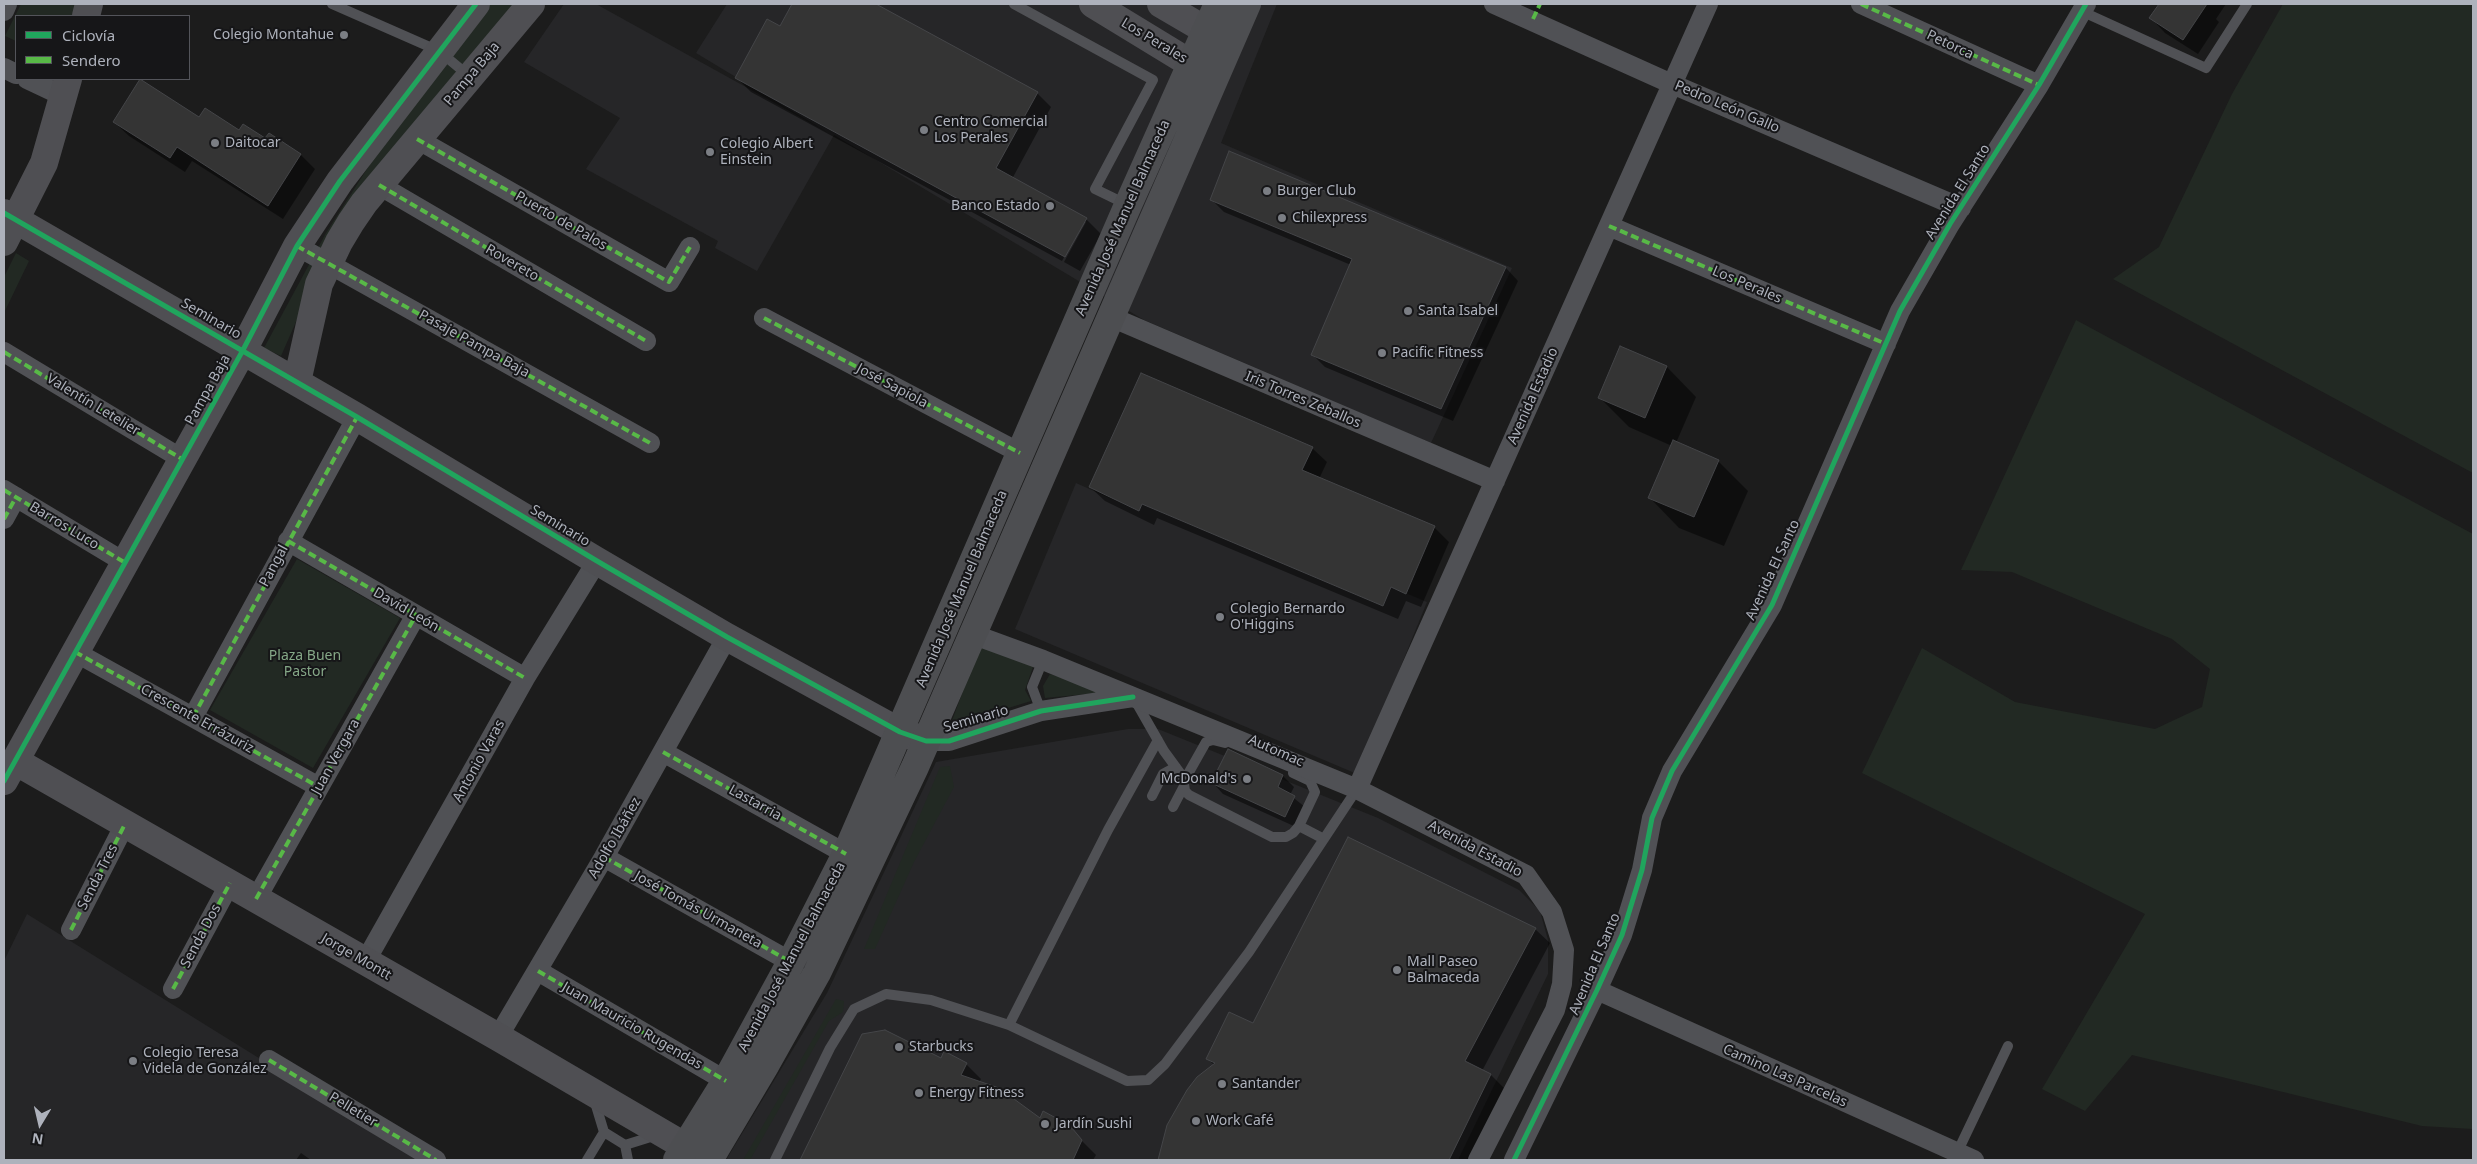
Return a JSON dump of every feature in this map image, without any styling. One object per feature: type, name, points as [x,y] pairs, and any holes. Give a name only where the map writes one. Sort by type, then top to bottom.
[{"type":"main road","name":"Avenida José Manuel Balmaceda","points":[[709,1160],[817,973],[926,741],[1215,78],[1218,4]]},
{"type":"main road","name":"Avenida José Manuel Balmaceda","points":[[676,1146],[726,1080],[791,962],[846,854],[1128,205],[1192,64],[1247,4]]},
{"type":"street","points":[[4,11],[7,4]]},
{"type":"street","name":"Pampa Baja","points":[[8,766],[75,652],[243,350],[297,246],[340,181],[476,4]]},
{"type":"street","name":"Pampa Baja","points":[[297,382],[313,306],[328,263],[351,222],[379,185],[531,4]]},
{"type":"street","name":"Los Perales","points":[[1093,4],[1215,78]]},
{"type":"street","points":[[1161,4],[1218,37]]},
{"type":"street","name":"Pedro León Gallo","points":[[1494,4],[1536,12],[1672,84],[1961,208]]},
{"type":"street","name":"Avenida Estadio","points":[[1358,789],[1708,4]]},
{"type":"street","name":"Petorca","points":[[1861,4],[2038,85]]},
{"type":"street","name":"Avenida El Santo","points":[[1514,1160],[1598,990],[1622,935],[1642,870],[1652,818],[1672,771],[1772,605],[1900,311],[1961,208],[2038,85],[2083,7]]},
{"type":"street","points":[[8,224],[44,163],[65,87],[32,80]]},
{"type":"street","name":"Puerto de Palos","points":[[417,139],[669,282],[690,247]]},
{"type":"street","name":"Rovereto","points":[[379,185],[646,341]]},
{"type":"street","name":"Seminario","points":[[8,224],[243,350],[597,562],[727,637],[900,732],[926,741],[949,741],[1041,711],[1133,697]]},
{"type":"street","name":"Los Perales","points":[[1609,226],[1886,344]]},
{"type":"street","name":"Pasaje Pampa Baja","points":[[297,246],[650,443]]},
{"type":"street","name":"Iris Torres Zeballos","points":[[1111,317],[1495,481]]},
{"type":"street","name":"José Sapiola","points":[[764,318],[1020,453]]},
{"type":"street","name":"Valentín Letelier","points":[[4,352],[182,459]]},
{"type":"street","name":"Pangal","points":[[193,716],[357,417]]},
{"type":"street","points":[[4,519],[10,494]]},
{"type":"street","name":"Barros Luco","points":[[10,494],[124,562]]},
{"type":"street","name":"David León","points":[[288,541],[525,678]]},
{"type":"street","name":"Antonio Varas","points":[[365,962],[525,678],[597,562]]},
{"type":"street","name":"Juan Vergara","points":[[256,898],[416,616]]},
{"type":"street","name":"Avenida Estadio","points":[[972,634],[1043,660],[1358,789],[1526,875],[1552,912],[1564,950],[1562,984],[1555,1010],[1478,1160]]},
{"type":"street","name":"Adolfo Ibáñez","points":[[498,1037],[604,857],[727,637]]},
{"type":"street","name":"Crescente Errázuriz","points":[[75,652],[319,787]]},
{"type":"street","name":"Lastarria","points":[[664,752],[846,854]]},
{"type":"street","name":"Jorge Montt","points":[[8,766],[125,824],[230,883],[591,1091],[676,1146],[709,1160]]},
{"type":"street","name":"Senda Tres","points":[[71,930],[125,824]]},
{"type":"street","name":"José Tomás Urmaneta","points":[[604,857],[791,962]]},
{"type":"street","name":"Senda Dos","points":[[173,989],[230,883]]},
{"type":"street","name":"Juan Mauricio Rugendas","points":[[538,971],[726,1080]]},
{"type":"street","name":"Camino Las Parcelas","points":[[1598,990],[1961,1158]]},
{"type":"street","name":"Pelletier","points":[[269,1060],[436,1160]]},
{"type":"lane","points":[[332,4],[439,51],[470,77]]},
{"type":"lane","points":[[1014,4],[1153,80],[1095,188],[1128,205]]},
{"type":"lane","points":[[2083,7],[2206,68],[2247,4]]},
{"type":"lane","points":[[1041,711],[1032,687],[1043,660]]},
{"type":"lane","points":[[1133,697],[1176,767],[1189,795],[1272,837],[1286,837],[1299,826],[1324,839]]},
{"type":"lane","points":[[1009,1025],[1158,740]]},
{"type":"lane","name":"Automac","points":[[1184,783],[1206,742],[1213,740],[1222,742],[1310,781],[1316,792],[1299,826]]},
{"type":"lane","points":[[1152,796],[1163,774],[1176,767]]},
{"type":"lane","points":[[1173,807],[1184,783]]},
{"type":"lane","points":[[775,1160],[830,1048],[854,1009],[886,994],[931,1000],[1009,1025],[1127,1081],[1148,1080],[1165,1064],[1232,975],[1358,789]]},
{"type":"lane","points":[[1961,1158],[2008,1046]]},
{"type":"lane","points":[[591,1091],[604,1132],[625,1145],[676,1146]]},
{"type":"lane","points":[[587,1160],[604,1132]]},
{"type":"lane","points":[[625,1145],[628,1160]]},
{"type":"shaded area","points":[[564,4],[596,4],[827,132],[696,53],[727,4],[1277,4],[1221,143],[1512,268],[1431,443],[1144,320],[834,135],[757,271],[715,248],[718,241],[586,169],[620,118],[524,62]]},
{"type":"shaded area","name":"Colegio Bernardo O'Higgins","points":[[1076,483],[1139,511],[1142,504],[1383,606],[1391,587],[1427,602],[1357,774],[1015,629]]},
{"type":"shaded area","points":[[1128,729],[1158,729],[1378,818],[1519,890],[1540,911],[1548,940],[1548,974],[1458,1160],[726,1160],[827,993],[936,762]]},
{"type":"shaded area","name":"Colegio Teresa Videla de González","points":[[27,914],[423,1160],[4,1160],[4,961]]},
{"type":"green space","points":[[21,4],[76,4],[72,15],[16,15]]},
{"type":"green space","points":[[487,4],[515,4],[306,299],[281,356],[264,348],[326,233],[390,133]]},
{"type":"green space","points":[[2283,4],[2473,4],[2473,473],[2113,279],[2159,247],[2232,94]]},
{"type":"green space","points":[[15,16],[15,41],[5,36]]},
{"type":"green space","points":[[16,253],[29,261],[4,313],[4,277]]},
{"type":"green space","points":[[2076,320],[2473,534],[2473,1129],[2422,1126],[2132,1055],[2085,1111],[2042,1089],[2145,914],[1862,773],[1922,648],[2015,702],[2155,729],[2202,707],[2210,669],[2172,639],[2012,572],[1961,570]]},
{"type":"green space","name":"Plaza Buen Pastor","points":[[297,559],[400,618],[313,768],[210,710]]},
{"type":"green space","points":[[980,645],[1034,664],[1025,690],[1031,701],[950,726]]},
{"type":"green space","points":[[1050,674],[1108,692],[1045,698],[1043,686]]},
{"type":"green space","points":[[950,766],[954,787],[914,862],[875,949],[864,949],[940,767]]},
{"type":"green space","points":[[836,999],[844,1001],[843,1012],[829,1021],[750,1160],[743,1160]]},
{"type":"building","name":"Centro Comercial Los Perales","points":[[792,4],[876,4],[1038,92],[996,168],[1087,218],[1065,257],[735,78],[767,19],[780,26]]},
{"type":"building","points":[[2159,4],[2207,4],[2183,40],[2149,18]]},
{"type":"building","name":"Daitocar","points":[[139,80],[142,80],[199,117],[205,108],[239,130],[243,124],[265,138],[269,133],[301,154],[268,206],[177,147],[170,158],[113,122]]},
{"type":"building","name":"Santa Isabel","points":[[1229,151],[1506,267],[1441,409],[1311,355],[1352,259],[1210,200]]},
{"type":"building","points":[[1620,346],[1667,366],[1645,418],[1598,398]]},
{"type":"building","points":[[1141,373],[1313,447],[1302,470],[1435,526],[1406,594],[1391,587],[1383,606],[1142,504],[1139,511],[1089,487]]},
{"type":"building","points":[[1673,440],[1719,460],[1694,517],[1648,498]]},
{"type":"building","name":"McDonald's","points":[[1228,749],[1283,775],[1278,787],[1295,796],[1285,817],[1211,783]]},
{"type":"building","name":"Mall Paseo Balmaceda","points":[[1348,837],[1536,928],[1465,1061],[1491,1074],[1449,1160],[1158,1160],[1167,1125],[1187,1090],[1197,1077],[1215,1063],[1206,1059],[1229,1012],[1253,1023]]},
{"type":"building","points":[[885,1030],[941,1058],[944,1051],[967,1063],[961,1075],[999,1088],[1040,1118],[1043,1111],[1056,1118],[1060,1127],[1072,1128],[1082,1140],[1073,1160],[800,1160],[862,1034]]},
{"type":"marked path","points":[[1533,19],[1540,4]]},
{"type":"marked path","points":[[1861,4],[2039,85]]},
{"type":"marked path","points":[[417,139],[669,282],[690,247]]},
{"type":"marked path","points":[[379,185],[646,341]]},
{"type":"marked path","points":[[1609,226],[1886,344]]},
{"type":"marked path","points":[[297,246],[650,443]]},
{"type":"marked path","points":[[764,318],[1020,453]]},
{"type":"marked path","points":[[4,352],[182,459]]},
{"type":"marked path","points":[[193,717],[357,417]]},
{"type":"marked path","points":[[4,490],[124,562]]},
{"type":"marked path","points":[[4,519],[16,497]]},
{"type":"marked path","points":[[288,541],[525,678]]},
{"type":"marked path","points":[[256,899],[416,615]]},
{"type":"marked path","points":[[75,652],[319,787]]},
{"type":"marked path","points":[[663,752],[846,854]]},
{"type":"marked path","points":[[71,930],[125,824]]},
{"type":"marked path","points":[[604,857],[791,962]]},
{"type":"marked path","points":[[173,989],[230,883]]},
{"type":"marked path","points":[[538,971],[726,1081]]},
{"type":"marked path","points":[[269,1060],[436,1160]]},
{"type":"cycle path","points":[[4,781],[243,350],[297,246],[340,181],[476,4]]},
{"type":"cycle path","points":[[1514,1160],[1622,935],[1642,870],[1652,818],[1672,771],[1772,605],[1900,311],[1950,224],[2039,85],[2086,4]]},
{"type":"cycle path","points":[[4,213],[357,417],[727,637],[900,732],[926,741],[949,741],[1041,711],[1133,697]]},
{"type":"place","name":"Colegio Montahue","points":[[344,35]]},
{"type":"place","name":"Centro Comercial Los Perales","points":[[924,130]]},
{"type":"place","name":"Daitocar","points":[[215,143]]},
{"type":"place","name":"Colegio Albert Einstein","points":[[710,152]]},
{"type":"place","name":"Burger Club","points":[[1267,191]]},
{"type":"place","name":"Banco Estado","points":[[1050,206]]},
{"type":"place","name":"Chilexpress","points":[[1282,218]]},
{"type":"place","name":"Santa Isabel","points":[[1408,311]]},
{"type":"place","name":"Pacific Fitness","points":[[1382,353]]},
{"type":"place","name":"Colegio Bernardo O'Higgins","points":[[1220,617]]},
{"type":"place","name":"McDonald's","points":[[1247,779]]},
{"type":"place","name":"Mall Paseo Balmaceda","points":[[1397,970]]},
{"type":"place","name":"Starbucks","points":[[899,1047]]},
{"type":"place","name":"Colegio Teresa Videla de González","points":[[133,1061]]},
{"type":"place","name":"Santander","points":[[1222,1084]]},
{"type":"place","name":"Energy Fitness","points":[[919,1093]]},
{"type":"place","name":"Work Café","points":[[1196,1121]]},
{"type":"place","name":"Jardín Sushi","points":[[1045,1124]]}]
